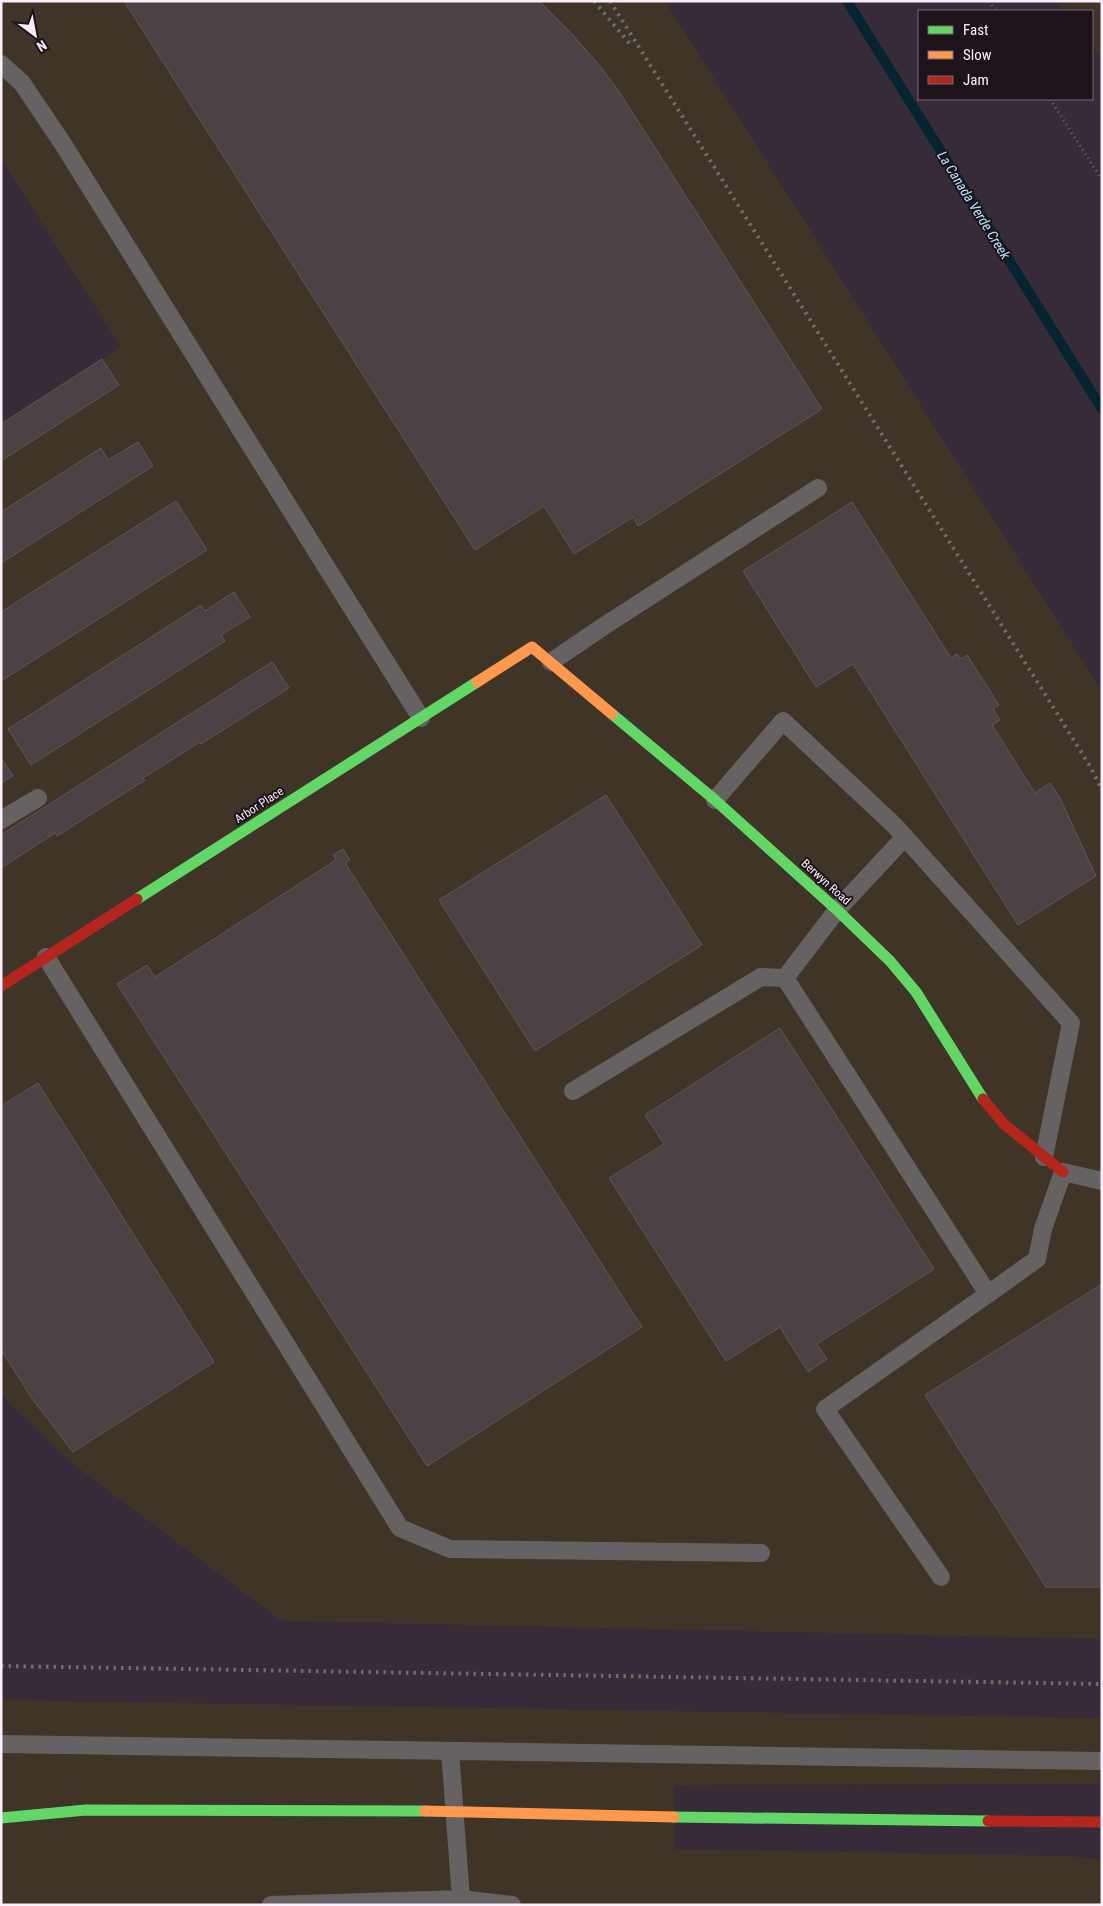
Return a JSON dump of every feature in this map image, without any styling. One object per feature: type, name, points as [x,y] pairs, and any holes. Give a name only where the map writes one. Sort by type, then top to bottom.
[{"type":"street","name":"Arbor Place","points":[[1,986],[532,647]]},
{"type":"street","name":"Berwyn Road","points":[[532,647],[715,800],[837,910],[890,961],[916,992],[986,1105],[1004,1124],[1062,1172]]},
{"type":"street","points":[[1,1818],[86,1810],[390,1810],[674,1817],[1102,1822]]},
{"type":"lane","points":[[1,64],[22,83],[63,144],[421,718]]},
{"type":"lane","points":[[552,662],[604,626],[818,488]]},
{"type":"lane","points":[[715,800],[783,721],[905,837],[1071,1023],[1044,1158]]},
{"type":"lane","points":[[1,820],[38,798]]},
{"type":"lane","points":[[784,978],[837,910],[905,837]]},
{"type":"lane","points":[[46,957],[400,1528],[450,1549],[761,1553]]},
{"type":"lane","points":[[573,1091],[761,977],[784,978]]},
{"type":"lane","points":[[784,978],[988,1294]]},
{"type":"lane","points":[[941,1576],[825,1409],[1037,1259],[1043,1229],[1062,1172],[1102,1181]]},
{"type":"lane","points":[[1,1744],[1102,1761]]},
{"type":"lane","points":[[450,1751],[461,1900]]},
{"type":"lane","points":[[270,1905],[461,1900],[512,1905]]},
{"type":"path","points":[[1051,100],[1102,180]]},
{"type":"shaded area","points":[[1,1],[665,1],[1102,691],[1102,1639],[282,1621],[73,1464],[1,1394],[1,424],[121,347],[1,159]]},
{"type":"shaded area","points":[[1056,1],[1102,1],[1102,58],[1093,47],[1093,10],[1063,10]]},
{"type":"shaded area","points":[[1,1700],[1102,1718],[1102,1784],[674,1785],[675,1849],[1070,1856],[1102,1860],[1102,1905],[1,1905]]},
{"type":"building","points":[[124,1],[539,1],[572,34],[618,90],[822,409],[638,526],[633,517],[574,554],[544,506],[475,550]]},
{"type":"building","points":[[102,359],[119,385],[1,461],[1,424]]},
{"type":"building","points":[[138,442],[153,466],[1,563],[1,512],[101,448],[108,460]]},
{"type":"building","points":[[176,501],[207,550],[1,681],[1,612]]},
{"type":"building","points":[[852,502],[951,658],[957,654],[961,659],[967,655],[999,705],[993,709],[1000,720],[992,725],[1035,793],[1050,783],[1060,798],[1096,876],[1018,925],[853,664],[816,687],[743,571]]},
{"type":"building","points":[[234,592],[250,617],[221,635],[225,641],[31,765],[8,729],[201,605],[205,611]]},
{"type":"building","points":[[272,662],[289,688],[143,778],[145,780],[57,836],[55,833],[1,868],[1,835]]},
{"type":"building","points":[[1,758],[13,776],[1,783]]},
{"type":"building","points":[[606,795],[702,945],[535,1051],[439,900]]},
{"type":"building","points":[[343,849],[350,860],[345,863],[642,1327],[427,1466],[117,984],[147,965],[155,977],[336,860],[333,855]]},
{"type":"building","points":[[780,1028],[934,1269],[817,1344],[827,1359],[808,1372],[780,1327],[726,1361],[609,1178],[664,1144],[645,1115]]},
{"type":"building","points":[[38,1083],[214,1362],[73,1452],[33,1400],[1,1350],[1,1106]]},
{"type":"building","points":[[1102,1284],[1102,1587],[1046,1587],[925,1395]]},
{"type":"waterway","name":"La Canada Verde Creek","points":[[847,1],[1102,409]]},
{"type":"railway","points":[[594,1],[630,44]]},
{"type":"railway","points":[[610,1],[1090,766],[1102,790]]},
{"type":"railway","points":[[1,1666],[1102,1684]]},
{"type":"traffic: fast","points":[[137,899],[477,682]]},
{"type":"traffic: fast","points":[[612,714],[715,800],[837,910],[890,961],[916,992],[983,1099]]},
{"type":"traffic: fast","points":[[1,1818],[86,1810],[425,1811]]},
{"type":"traffic: fast","points":[[674,1817],[988,1821]]},
{"type":"traffic: slow","points":[[477,682],[532,647],[612,714]]},
{"type":"traffic: slow","points":[[425,1811],[674,1817]]},
{"type":"traffic: jam","points":[[1,986],[137,899]]},
{"type":"traffic: jam","points":[[983,1099],[1004,1124],[1063,1172]]},
{"type":"traffic: jam","points":[[988,1821],[1102,1822]]}]
